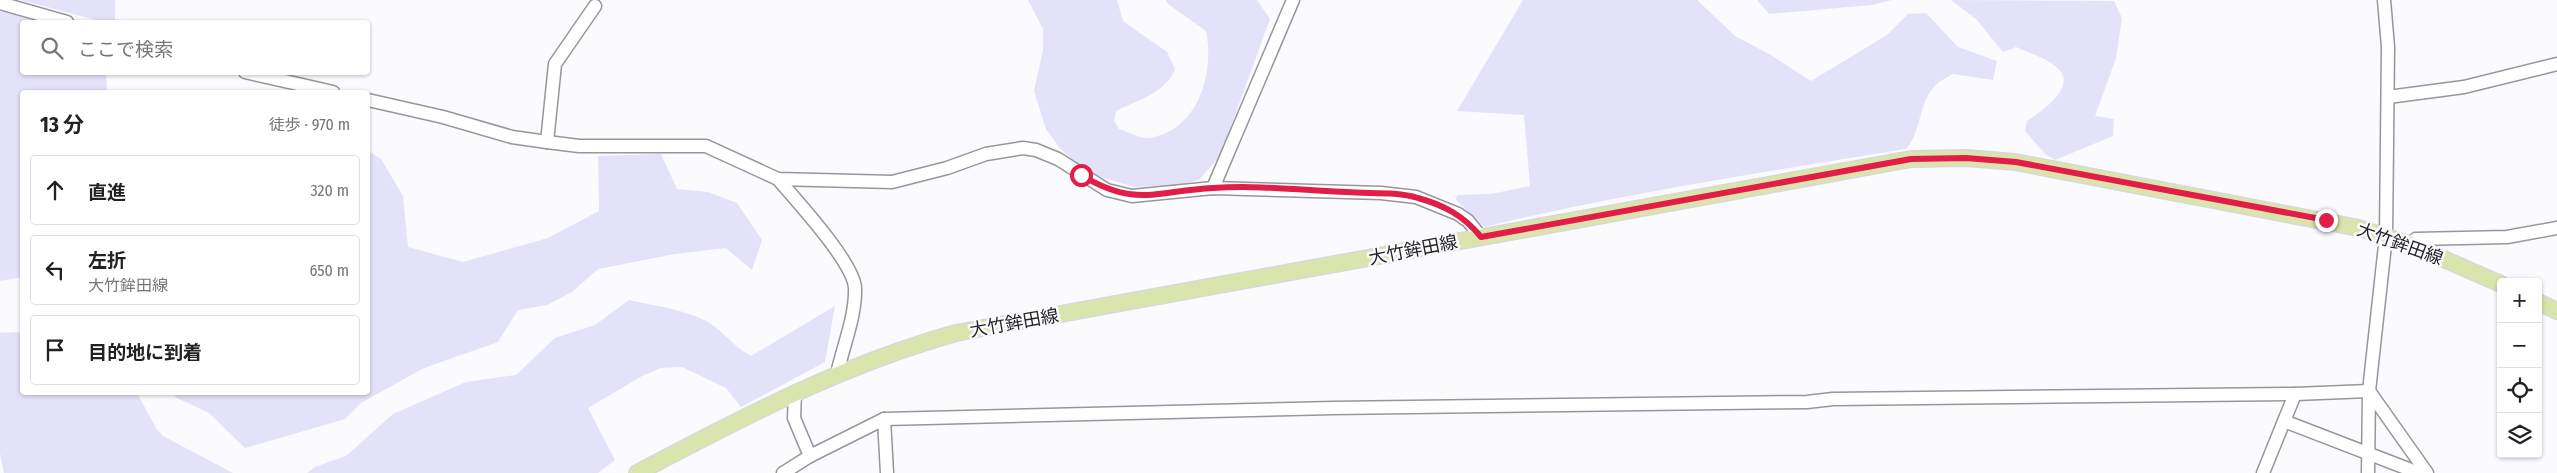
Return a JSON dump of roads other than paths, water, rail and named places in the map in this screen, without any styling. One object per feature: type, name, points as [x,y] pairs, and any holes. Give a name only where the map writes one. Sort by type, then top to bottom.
[{"type":"main road","name":"大竹鉾田線","points":[[637,473],[795,392],[894,352],[956,333],[1911,159],[1966,158],[2016,162],[2326,220],[2409,244],[2497,282]]},
{"type":"main road","points":[[2542,304],[2557,311]]},
{"type":"street","points":[[1213,188],[1293,0]]},
{"type":"street","points":[[2368,473],[2369,391],[2386,236],[2388,47],[2384,0]]},
{"type":"street","points":[[0,3],[60,20]]},
{"type":"street","points":[[547,142],[555,64],[595,6]]},
{"type":"street","points":[[2388,97],[2464,86],[2557,64]]},
{"type":"street","points":[[258,75],[324,90]]},
{"type":"street","points":[[370,100],[443,117],[512,137],[547,142],[579,146],[706,146],[778,179],[892,182],[947,168],[986,154],[1023,148],[1047,154],[1102,187],[1124,194],[1152,195],[1213,188],[1381,193],[1416,197],[1458,214],[1468,221],[1481,237]]},
{"type":"street","points":[[778,179],[827,238],[849,271],[855,286],[854,306],[837,374]]},
{"type":"street","points":[[2409,244],[2416,239],[2507,237],[2557,228]]},
{"type":"street","points":[[783,473],[810,456],[884,419],[1333,408],[1807,402],[1833,399],[2295,394],[2369,391]]},
{"type":"street","points":[[2369,391],[2426,473]]},
{"type":"street","points":[[795,392],[794,418],[810,456]]},
{"type":"street","points":[[1794,394],[1807,402]]},
{"type":"street","points":[[2263,473],[2295,394]]},
{"type":"street","points":[[884,419],[887,473]]},
{"type":"street","points":[[2284,421],[2419,473]]}]
